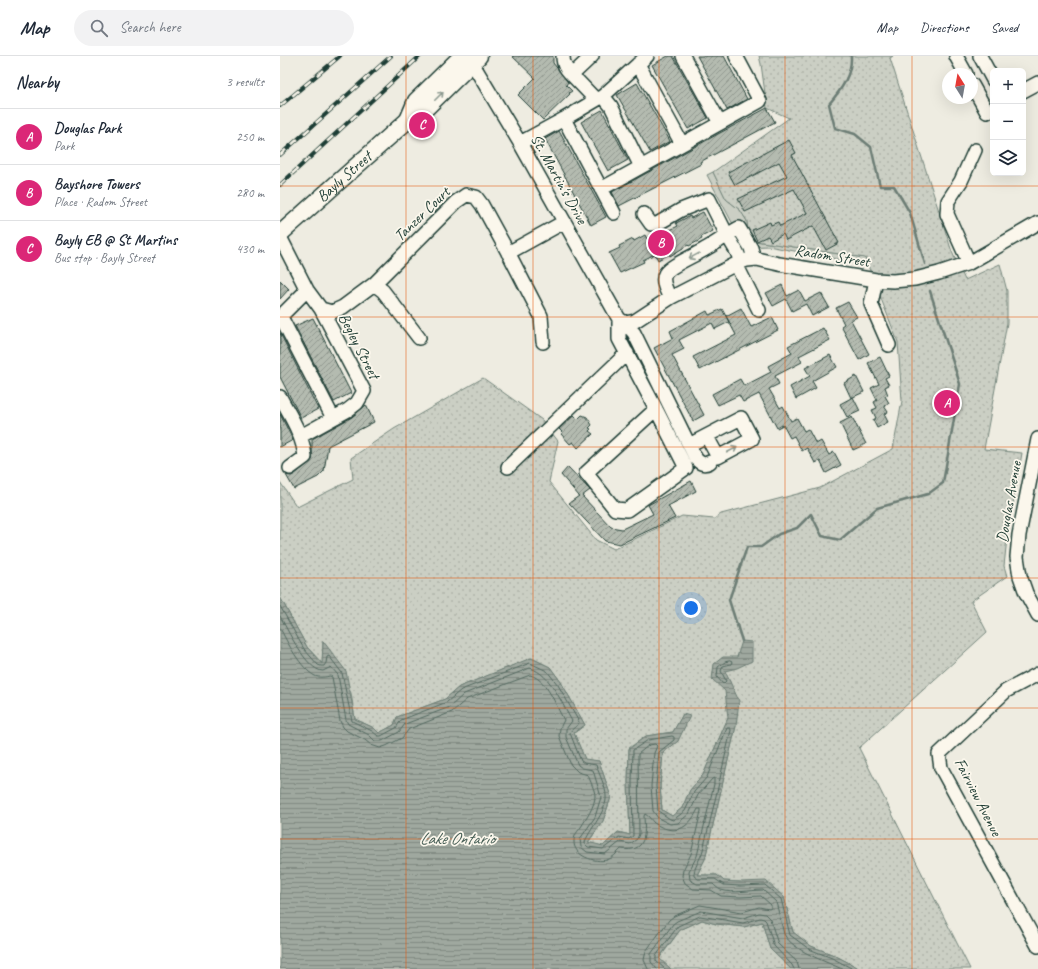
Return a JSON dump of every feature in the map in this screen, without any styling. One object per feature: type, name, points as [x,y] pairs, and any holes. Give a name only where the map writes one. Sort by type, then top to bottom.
[{"type":"main road","name":"Bayly Street","points":[[280,234],[408,120],[425,109],[470,58]]},
{"type":"street","points":[[563,56],[563,63],[566,69],[599,98],[611,106],[641,167]]},
{"type":"street","points":[[572,75],[592,56]]},
{"type":"street","points":[[683,56],[720,123]]},
{"type":"street","points":[[601,189],[760,101],[736,56]]},
{"type":"street","points":[[956,56],[963,68]]},
{"type":"street","points":[[980,56],[990,74]]},
{"type":"street","name":"St. Martin's Drive","points":[[470,58],[622,321],[634,333],[637,343],[696,459],[700,464],[710,462]]},
{"type":"street","points":[[520,143],[599,98],[643,60],[682,144]]},
{"type":"street","points":[[1026,90],[1038,83]]},
{"type":"street","points":[[978,96],[987,112],[990,110]]},
{"type":"street","points":[[564,119],[614,213]]},
{"type":"street","points":[[969,263],[947,214],[948,201],[961,181],[975,150]]},
{"type":"street","name":"Tanzer Court","points":[[321,309],[332,312],[343,308],[374,284],[456,202],[466,195],[476,197],[482,205],[541,316],[543,342]]},
{"type":"street","points":[[644,214],[651,224],[657,224],[681,210],[709,199],[737,252],[738,263],[758,310]]},
{"type":"street","points":[[508,253],[564,222]]},
{"type":"street","points":[[670,298],[663,277],[665,273],[739,228],[751,248],[754,259]]},
{"type":"street","name":"Radom Street","points":[[622,321],[635,320],[670,298],[738,263],[754,259],[876,280],[893,281],[915,279],[969,263],[1036,228]]},
{"type":"street","name":"Begley Street","points":[[280,237],[307,290],[321,309],[364,391],[357,403],[301,436]]},
{"type":"street","points":[[876,280],[871,304],[889,345]]},
{"type":"street","points":[[374,284],[383,291],[420,338]]},
{"type":"street","points":[[307,290],[280,317],[333,418]]},
{"type":"street","name":"St. Martin's Drive","points":[[622,321],[619,338],[656,409],[686,468],[628,510],[615,509],[586,473],[656,409]]},
{"type":"street","points":[[508,467],[627,353]]},
{"type":"street","points":[[280,397],[301,436],[304,447],[305,457],[290,468]]},
{"type":"street","points":[[689,445],[707,437]]},
{"type":"street","name":"Douglas Avenue","points":[[1038,439],[1019,535],[1017,557],[1020,576],[1026,593],[1038,615]]},
{"type":"street","name":"Fairview Avenue","points":[[1038,674],[1006,692],[939,754],[941,768],[1038,946]]},
{"type":"shaded area","points":[[759,56],[893,56],[890,58],[952,252],[965,280],[1000,264],[1007,291],[1007,323],[984,449],[1022,453],[1007,538],[1004,566],[1007,576],[971,601],[987,632],[859,748],[970,969],[859,969],[834,955],[811,946],[793,932],[784,897],[740,882],[724,881],[717,875],[697,875],[705,859],[736,726],[728,718],[703,775],[690,790],[682,808],[672,816],[662,810],[660,786],[663,753],[678,741],[683,714],[673,732],[646,736],[629,748],[628,782],[630,835],[618,832],[603,846],[588,843],[603,821],[611,797],[599,761],[585,760],[574,733],[585,725],[561,682],[550,667],[532,658],[459,687],[445,699],[397,717],[394,725],[379,733],[374,728],[355,719],[351,693],[323,642],[323,664],[307,647],[280,597],[280,482],[297,507],[353,479],[351,458],[394,429],[483,378],[542,420],[558,441],[549,482],[596,540],[614,549],[682,516],[714,519],[721,514],[820,488],[893,449],[902,401],[898,342],[865,258],[749,240],[747,221],[740,210],[726,199],[713,172],[789,118],[767,108]]},
{"type":"shaded area","points":[[713,172],[726,199],[740,210],[747,221],[749,240],[865,258],[868,265],[768,246],[745,247],[707,175]]},
{"type":"shaded area","points":[[702,920],[716,924],[744,927],[762,922],[770,949],[791,969],[671,969],[659,959],[680,930]]},
{"type":"water","name":"Lake Ontario","points":[[280,597],[307,647],[322,664],[323,641],[346,671],[355,719],[374,728],[379,733],[394,725],[397,717],[445,699],[459,687],[531,658],[550,667],[561,682],[585,725],[574,733],[585,759],[599,761],[611,797],[603,821],[588,842],[603,846],[618,832],[630,835],[628,782],[629,749],[646,736],[673,732],[683,714],[690,716],[678,741],[663,753],[660,786],[662,810],[672,816],[682,808],[690,790],[703,775],[728,718],[725,691],[712,679],[714,664],[723,657],[737,657],[742,641],[752,642],[752,661],[737,668],[725,671],[739,701],[736,726],[705,859],[697,875],[717,875],[724,881],[766,881],[784,897],[793,932],[811,946],[834,955],[859,969],[791,969],[770,949],[762,922],[744,927],[716,924],[702,920],[680,930],[659,958],[671,969],[280,969]]},
{"type":"building","points":[[512,56],[553,56],[553,63],[568,82],[566,85],[572,91],[543,120],[518,95],[535,78]]},
{"type":"building","points":[[668,56],[673,56],[708,118],[688,129],[652,65]]},
{"type":"building","points":[[697,56],[724,56],[747,99],[727,110]]},
{"type":"building","points":[[637,83],[670,141],[650,152],[617,95]]},
{"type":"building","points":[[767,108],[775,122],[700,162],[701,164],[619,206],[612,192]]},
{"type":"building","points":[[602,110],[628,160],[608,171],[581,122]]},
{"type":"building","points":[[559,131],[606,217],[591,225],[545,139]]},
{"type":"building","points":[[789,140],[796,153],[792,155],[839,243],[826,250],[813,226],[786,240],[783,234],[771,241],[768,236],[757,241],[752,230],[770,222],[771,225],[778,222],[780,226],[807,213],[794,189],[745,212],[738,199],[787,176],[779,162],[735,185],[728,172]]},
{"type":"building","points":[[703,212],[713,231],[701,237],[702,239],[689,246],[688,245],[670,256],[669,254],[658,260],[655,254],[643,260],[644,262],[620,273],[609,253],[620,248],[619,246],[633,239],[634,241],[645,235],[647,239],[665,230],[666,232],[678,226],[676,223],[690,216],[691,218]]},
{"type":"building","points":[[280,280],[289,289],[280,299]]},
{"type":"building","points":[[782,285],[787,296],[799,290],[805,301],[821,293],[829,307],[812,316],[806,304],[792,311],[786,299],[773,306],[766,293]]},
{"type":"building","points":[[848,302],[857,317],[851,320],[869,354],[859,360],[841,326],[844,324],[836,308]]},
{"type":"building","points":[[741,308],[751,327],[772,317],[778,330],[700,370],[693,357],[736,335],[726,316]]},
{"type":"building","points":[[722,309],[729,322],[715,329],[712,323],[679,340],[684,349],[672,355],[704,415],[693,421],[654,348],[673,338],[670,331],[707,311],[709,315]]},
{"type":"building","points":[[313,318],[351,393],[334,402],[295,326]]},
{"type":"building","points":[[823,328],[830,340],[799,356],[802,362],[775,376],[779,384],[769,389],[780,408],[783,406],[791,421],[797,418],[804,431],[808,429],[816,444],[821,441],[829,455],[834,452],[841,465],[826,473],[820,461],[815,463],[807,448],[802,451],[794,436],[790,438],[783,425],[777,428],[759,394],[743,402],[739,395],[718,405],[712,394],[740,379],[744,386],[771,372],[768,366],[792,353],[788,346]]},
{"type":"building","points":[[280,333],[318,409],[301,418],[280,377]]},
{"type":"building","points":[[830,355],[837,367],[812,381],[816,388],[796,399],[790,387],[810,376],[805,368]]},
{"type":"building","points":[[880,357],[889,376],[885,378],[889,385],[885,387],[888,395],[885,396],[889,403],[884,406],[888,412],[884,414],[888,422],[877,428],[873,420],[876,418],[872,410],[877,408],[874,402],[877,400],[871,388],[879,384],[868,363]]},
{"type":"building","points":[[856,376],[864,392],[851,398],[844,383]]},
{"type":"building","points":[[853,397],[860,411],[847,417],[840,404]]},
{"type":"building","points":[[366,405],[374,422],[328,446],[324,471],[318,477],[294,489],[286,475],[291,476],[295,474],[312,460],[312,439],[352,417]]},
{"type":"building","points":[[280,414],[293,440],[280,447]]},
{"type":"building","points":[[574,415],[578,419],[582,415],[587,417],[592,425],[589,428],[591,429],[589,431],[593,434],[578,448],[573,442],[570,444],[561,434],[563,433],[559,429]]},
{"type":"building","points":[[852,417],[866,444],[853,450],[840,423]]},
{"type":"building","points":[[568,467],[590,490],[582,496],[611,527],[622,529],[653,514],[648,505],[691,481],[696,491],[668,506],[675,518],[620,544],[605,541],[569,503],[579,496],[561,475]]},
{"type":"waterway","points":[[851,56],[848,76],[838,93],[829,104],[835,128],[855,134],[871,147],[880,186],[894,186],[910,213],[925,264]]},
{"type":"waterway","points":[[742,641],[729,600],[747,547],[761,547],[779,534],[797,528],[811,514],[822,536],[840,540],[877,508],[928,494],[943,483],[960,384],[930,291]]},
{"type":"railway","points":[[280,106],[340,56]]},
{"type":"railway","points":[[280,155],[391,56]]},
{"type":"railway","points":[[280,185],[420,56]]},
{"type":"place","name":"Bayly EB @ St Martins","points":[[422,125]]},
{"type":"place","name":"Bayshore Towers","points":[[661,243]]},
{"type":"place","name":"Douglas Park","points":[[947,403]]}]
